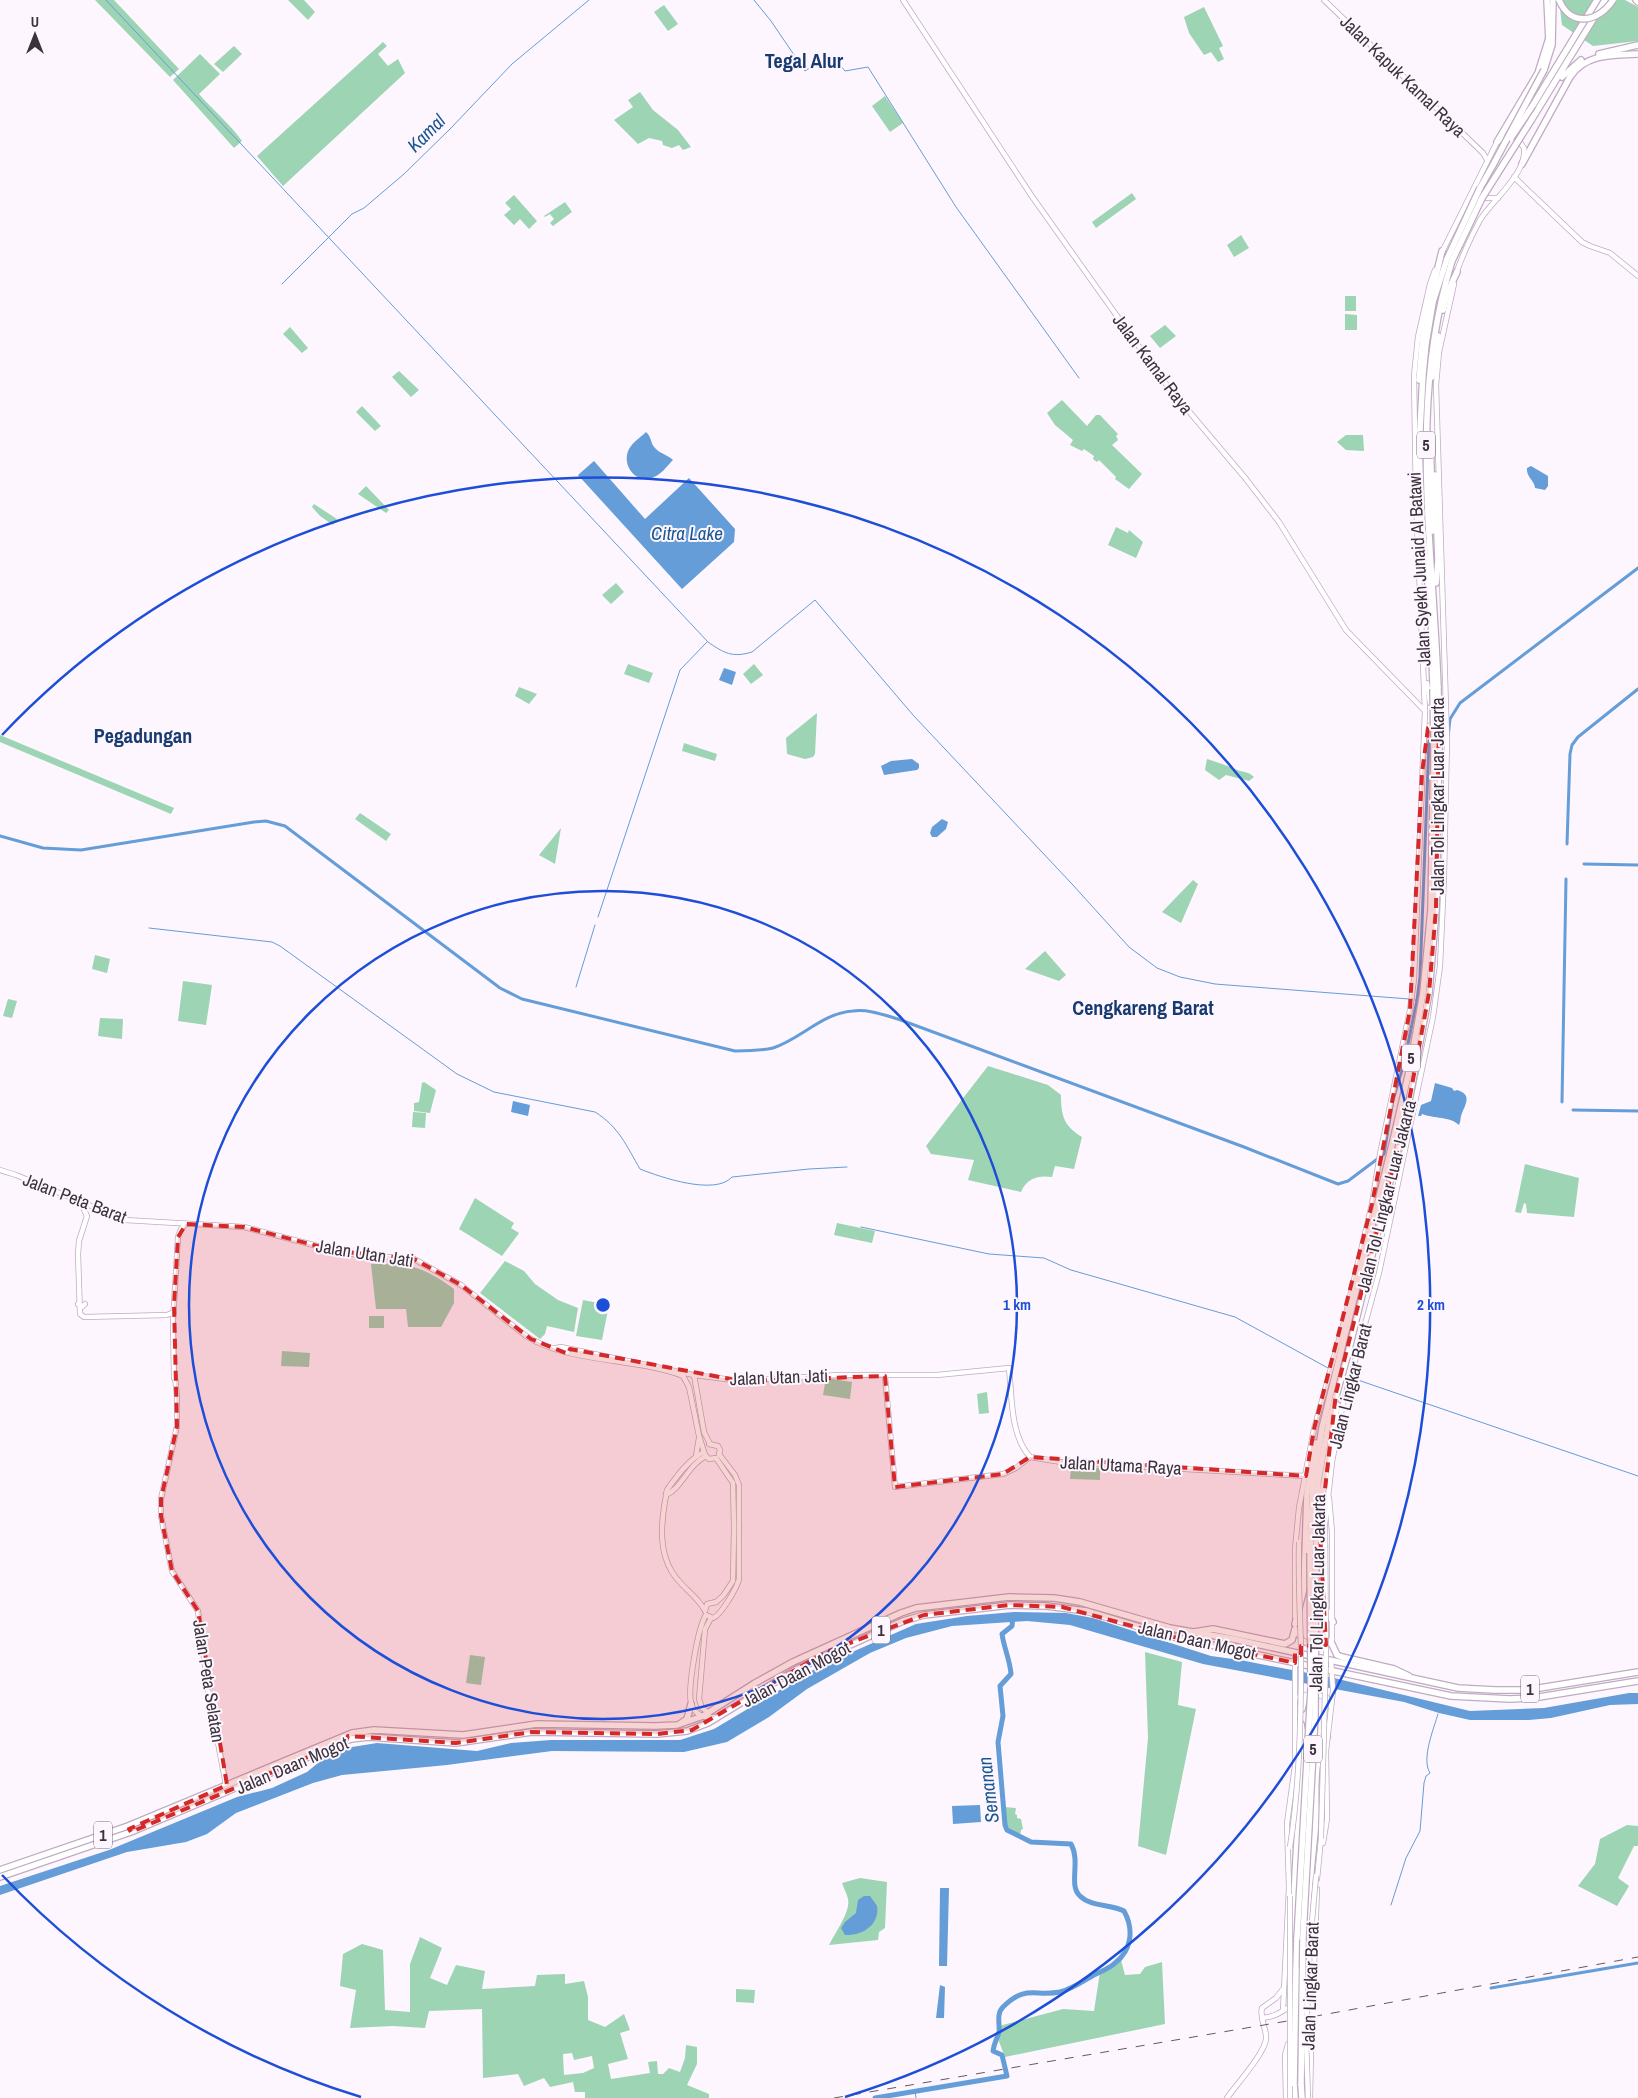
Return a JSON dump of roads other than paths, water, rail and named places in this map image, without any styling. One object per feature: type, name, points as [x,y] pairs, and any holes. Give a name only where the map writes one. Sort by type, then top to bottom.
[{"type":"highway","points":[[1493,165],[1545,68],[1552,44],[1551,21],[1546,0]]},
{"type":"highway","points":[[1545,68],[1553,0]]},
{"type":"highway","points":[[1559,0],[1569,14],[1587,19],[1600,14],[1613,0]]},
{"type":"highway","points":[[1539,109],[1598,0]]},
{"type":"highway","points":[[1493,165],[1577,38],[1605,0]]},
{"type":"highway","points":[[1497,142],[1538,73],[1549,38]]},
{"type":"highway","points":[[1539,109],[1566,71],[1576,63],[1588,56],[1623,50],[1638,45]]},
{"type":"highway","points":[[1588,56],[1611,55],[1638,50]]},
{"type":"highway","points":[[1522,164],[1570,77],[1579,65],[1596,58],[1638,54]]},
{"type":"highway","name":"Jalan Tol Lingkar Luar Jakarta","points":[[1302,2098],[1300,2036],[1302,1946],[1315,1716],[1313,1483],[1322,1428],[1410,1067],[1422,993],[1431,909],[1437,743],[1434,592],[1426,448],[1429,369],[1450,260],[1482,198],[1539,109]]},
{"type":"highway","name":"Jalan Tol Lingkar Luar Jakarta","points":[[1433,614],[1422,526],[1419,448],[1421,394],[1426,344],[1433,302],[1476,196],[1493,165]]},
{"type":"highway","points":[[1421,394],[1419,389],[1419,368],[1424,324],[1442,251]]},
{"type":"highway","points":[[1432,564],[1430,440],[1432,375],[1436,342],[1444,305],[1456,272]]},
{"type":"highway","points":[[1430,440],[1437,496],[1438,561],[1434,592]]},
{"type":"highway","name":"Jalan Tol Lingkar Luar Jakarta","points":[[1295,2098],[1296,1938],[1311,1689],[1313,1553],[1318,1482],[1336,1394],[1334,1379]]},
{"type":"highway","points":[[1332,1622],[1322,1598],[1320,1533],[1326,1465],[1338,1397],[1336,1394]]},
{"type":"highway","points":[[1192,1632],[1213,1629],[1285,1644],[1292,1640],[1304,1588],[1305,1529],[1309,1471],[1316,1442],[1322,1428]]},
{"type":"highway","points":[[1006,1598],[1007,1605]]},
{"type":"highway","name":"Jalan Daan Mogot","points":[[130,1829],[204,1794],[208,1788],[226,1782],[234,1782],[350,1734],[374,1730],[463,1735],[531,1724],[679,1724],[709,1713],[755,1683],[820,1650],[913,1609],[1006,1598],[1046,1598],[1080,1602],[1136,1619],[1192,1632],[1458,1688],[1510,1690],[1551,1687],[1638,1672]]},
{"type":"highway","name":"Jalan Daan Mogot","points":[[0,1877],[193,1806],[346,1741],[359,1738],[456,1743],[532,1732],[681,1732],[698,1728],[779,1678],[823,1656],[916,1617],[1007,1605],[1046,1606],[1086,1611],[1169,1636],[1296,1666],[1332,1670],[1438,1694],[1472,1697],[1532,1698],[1638,1681]]},
{"type":"highway","points":[[1332,1642],[1338,1655],[1342,1657],[1390,1668],[1422,1681]]},
{"type":"highway","points":[[829,1646],[828,1650],[832,1652]]},
{"type":"highway","points":[[820,1650],[824,1652],[823,1656]]},
{"type":"highway","points":[[1380,1672],[1390,1668]]},
{"type":"highway","points":[[1296,1938],[1294,1935],[1294,1904],[1304,1746],[1302,1704],[1312,1693]]},
{"type":"highway","points":[[679,1724],[687,1719],[691,1704]]},
{"type":"highway","points":[[611,1725],[611,1732]]},
{"type":"highway","points":[[1296,1726],[1303,1736]]},
{"type":"highway","points":[[346,1741],[350,1734],[359,1738]]},
{"type":"highway","points":[[1302,1946],[1306,1936],[1319,1755],[1327,1737]]},
{"type":"highway","points":[[193,1806],[223,1790],[226,1782]]},
{"type":"highway","name":"Jalan Daan Mogot","points":[[0,1870],[122,1832]]},
{"type":"main road","name":"Jalan Kamal Raya","points":[[903,0],[1031,195],[1096,288],[1165,382],[1246,479],[1279,522],[1346,630],[1425,711]]},
{"type":"main road","name":"Jalan Kapuk Kamal Raya","points":[[1324,0],[1483,153],[1488,160]]},
{"type":"main road","points":[[1497,142],[1508,136],[1513,136],[1520,141],[1524,151],[1522,164]]},
{"type":"main road","name":"Jalan Syekh Junaid Al Batawi","points":[[1338,1366],[1372,1204],[1379,1157],[1412,996],[1419,891],[1425,711],[1416,501],[1414,376],[1418,336],[1430,284],[1442,251],[1497,142]]},
{"type":"main road","points":[[1483,153],[1490,154]]},
{"type":"main road","name":"Jalan Lingkar Barat","points":[[1310,2098],[1307,2030],[1310,1944],[1321,1839],[1326,1656],[1325,1524],[1332,1462],[1350,1373],[1379,1275],[1436,998],[1440,966],[1447,736],[1436,385],[1439,352],[1456,272],[1486,212],[1522,164]]},
{"type":"main road","points":[[1514,177],[1582,242],[1610,253],[1638,276]]},
{"type":"main road","points":[[1475,184],[1483,196],[1498,198]]},
{"type":"main road","points":[[1467,202],[1472,199],[1480,200],[1485,206],[1486,212]]},
{"type":"main road","points":[[1424,657],[1428,696],[1431,705],[1438,708],[1446,706]]},
{"type":"main road","points":[[1428,696],[1432,701],[1438,703],[1446,696]]},
{"type":"main road","points":[[1422,773],[1429,726],[1434,722],[1440,723],[1447,736]]},
{"type":"main road","name":"Jalan Peta Barat","points":[[0,1170],[125,1220],[150,1222]]},
{"type":"main road","points":[[80,1202],[87,1216]]},
{"type":"main road","points":[[82,1316],[78,1311],[79,1241],[87,1216],[96,1209]]},
{"type":"main road","name":"Jalan Utan Jati","points":[[150,1222],[244,1228],[337,1251],[414,1259],[461,1285],[531,1339],[556,1348],[561,1347],[683,1377],[690,1390],[698,1431]]},
{"type":"main road","points":[[168,1224],[176,1230],[178,1237]]},
{"type":"main road","name":"Jalan Peta Selatan","points":[[186,1224],[180,1230],[178,1237],[173,1321],[177,1422],[161,1499],[161,1516],[172,1571],[197,1607],[200,1616],[208,1690],[226,1782]]},
{"type":"main road","points":[[78,1254],[85,1254]]},
{"type":"main road","points":[[78,1304],[85,1306],[82,1316]]},
{"type":"main road","points":[[149,1316],[166,1315],[174,1312]]},
{"type":"main road","points":[[82,1316],[168,1317],[173,1321]]},
{"type":"main road","name":"Jalan Utan Jati","points":[[570,1350],[696,1377],[748,1382],[807,1376],[937,1375],[1009,1368],[1017,1434],[1022,1446],[1030,1457]]},
{"type":"main road","points":[[881,1376],[885,1382],[895,1487],[1003,1474],[1016,1468],[1030,1457]]},
{"type":"main road","points":[[885,1382],[886,1378],[891,1376]]},
{"type":"main road","points":[[696,1377],[704,1432],[710,1444],[718,1446],[718,1456],[733,1483],[734,1537],[733,1581],[716,1602],[707,1604],[700,1602]]},
{"type":"main road","points":[[1332,1642],[1324,1646],[1312,1647],[1305,1644],[1295,1626],[1295,1549],[1314,1429],[1334,1379]]},
{"type":"main road","points":[[698,1431],[705,1452],[712,1459],[718,1456]]},
{"type":"main road","points":[[698,1431],[699,1443],[696,1456],[666,1493],[662,1527],[664,1557],[679,1582],[700,1602],[707,1614]]},
{"type":"main road","points":[[666,1493],[672,1492],[710,1444]]},
{"type":"main road","points":[[696,1456],[705,1452]]},
{"type":"main road","points":[[707,1614],[719,1616],[738,1583],[740,1554],[738,1483],[735,1475],[718,1456]]},
{"type":"main road","name":"Jalan Utama Raya","points":[[1030,1457],[1061,1462],[1306,1476]]},
{"type":"main road","name":"Jalan Lingkar Barat","points":[[1288,1853],[1298,1778],[1301,1649],[1299,1542],[1303,1491]]},
{"type":"main road","name":"Jalan Lingkar Barat","points":[[1329,1496],[1332,1513],[1332,1642]]},
{"type":"main road","points":[[716,1602],[721,1610]]},
{"type":"main road","points":[[707,1604],[699,1703],[709,1713]]},
{"type":"main road","points":[[707,1614],[700,1628],[692,1681],[691,1704],[697,1713],[703,1716],[717,1717]]},
{"type":"main road","name":"Jalan Lingkar Barat","points":[[1283,2010],[1289,1889],[1287,1818],[1294,1781],[1296,1726],[1295,1653]]},
{"type":"main road","name":"Jalan Lingkar Barat","points":[[1320,1851],[1327,1819],[1327,1737],[1333,1691],[1331,1661]]},
{"type":"main road","points":[[692,1681],[696,1684],[700,1682]]},
{"type":"main road","points":[[1296,1699],[1312,1693],[1331,1700]]},
{"type":"main road","name":"Jalan Lingkar Barat","points":[[1298,2003],[1307,2000],[1313,1992],[1317,1875]]},
{"type":"main road","name":"Jalan Lingkar Barat","points":[[1289,1889],[1290,2098]]},
{"type":"main road","points":[[1227,2098],[1265,2044],[1266,2036],[1262,2008],[1284,1990],[1289,2000],[1298,2003]]},
{"type":"main road","points":[[1262,2018],[1276,2016],[1283,2010],[1298,2003]]},
{"type":"main road","points":[[1286,2098],[1286,2049],[1293,2040],[1303,2040],[1309,2044],[1311,2051],[1310,2098]]},
{"type":"water","name":"Citra Lake","points":[[646,432],[654,447],[673,460],[658,475],[646,479],[640,478],[631,471],[628,466],[627,455],[631,446]]},
{"type":"water","name":"Citra Lake","points":[[594,461],[645,519],[689,478],[735,529],[734,542],[682,589],[578,475]]},
{"type":"water","points":[[1531,466],[1548,476],[1548,486],[1545,490],[1535,488],[1527,471],[1527,468]]},
{"type":"water","points":[[724,668],[736,672],[732,685],[719,680]]},
{"type":"water","points":[[912,759],[919,764],[917,770],[884,775],[881,766],[891,761]]},
{"type":"water","points":[[942,819],[948,822],[946,829],[937,837],[932,837],[930,833],[932,827]]},
{"type":"water","points":[[1435,1083],[1452,1088],[1454,1091],[1457,1090],[1466,1096],[1467,1099],[1459,1125],[1447,1119],[1422,1114],[1418,1116],[1421,1105],[1431,1101]]},
{"type":"water","points":[[513,1101],[530,1105],[528,1116],[511,1112]]},
{"type":"water","points":[[1014,1612],[1066,1613],[1093,1618],[1211,1656],[1334,1678],[1470,1711],[1544,1708],[1629,1693],[1638,1693],[1638,1704],[1610,1705],[1551,1718],[1470,1720],[1404,1702],[1203,1664],[1070,1625],[1027,1621],[952,1626],[906,1638],[870,1653],[807,1689],[769,1717],[727,1742],[684,1752],[552,1751],[447,1765],[342,1775],[313,1783],[236,1813],[207,1834],[186,1842],[127,1852],[0,1895],[0,1886],[109,1850],[237,1797],[272,1788],[307,1772],[324,1758],[352,1747],[377,1743],[477,1751],[511,1743],[551,1740],[680,1740],[714,1729],[818,1667],[916,1624],[967,1616]]},
{"type":"water","points":[[980,1805],[981,1822],[953,1824],[952,1806]]},
{"type":"water","points":[[940,1888],[949,1888],[947,1966],[939,1966]]},
{"type":"water","points":[[864,1896],[870,1896],[877,1906],[876,1919],[873,1924],[858,1934],[845,1935],[841,1928],[856,1913],[858,1900]]},
{"type":"water","points":[[940,1985],[945,1987],[944,2018],[936,2018]]},
{"type":"waterway","points":[[106,0],[708,642],[729,653],[739,655],[752,652],[815,600],[913,715],[1129,947],[1157,968],[1180,977],[1215,984],[1409,999]]},
{"type":"waterway","name":"Kamal","points":[[282,284],[352,214],[364,208],[404,174],[512,64],[589,0]]},
{"type":"waterway","points":[[754,0],[771,21],[805,71],[832,56],[845,71],[868,67],[956,207],[1079,378]]},
{"type":"waterway","points":[[0,836],[43,848],[81,850],[266,821],[285,826],[500,988],[522,999],[735,1051],[773,1048],[793,1039],[821,1021],[842,1013],[859,1011],[876,1013],[898,1019],[1244,1147],[1338,1184],[1348,1181],[1384,1154],[1393,1100],[1404,1063],[1417,1000],[1420,977],[1429,741],[1448,737],[1450,719],[1460,703],[1638,568]]},
{"type":"waterway","points":[[598,917],[680,670],[707,642]]},
{"type":"waterway","points":[[1567,844],[1570,754],[1572,745],[1578,737],[1638,689]]},
{"type":"waterway","points":[[1584,864],[1638,865]]},
{"type":"waterway","points":[[1562,1102],[1566,879]]},
{"type":"waterway","points":[[576,987],[595,925]]},
{"type":"waterway","points":[[149,928],[272,942],[457,1074],[494,1092],[595,1112],[616,1130],[640,1169],[673,1180],[713,1185],[724,1182],[732,1177],[847,1167]]},
{"type":"waterway","points":[[1573,1110],[1638,1111]]},
{"type":"waterway","points":[[861,1227],[989,1254],[1044,1258],[1071,1270],[1235,1317],[1328,1368]]},
{"type":"waterway","points":[[1352,1378],[1638,1476]]},
{"type":"waterway","name":"Semanan","points":[[875,2098],[1007,2076],[1002,2055],[993,2051],[999,2032],[999,2019],[1003,2007],[1011,2000],[1025,1993],[1060,1992],[1073,1987],[1113,1965],[1121,1958],[1128,1946],[1130,1932],[1124,1911],[1085,1900],[1077,1891],[1075,1886],[1075,1858],[1071,1844],[1031,1842],[1007,1830],[1005,1825],[998,1742],[1003,1716],[1000,1686],[1011,1674],[1002,1634],[1012,1626],[1013,1617]]},
{"type":"waterway","points":[[1391,1905],[1406,1858],[1420,1831],[1424,1783],[1426,1776],[1430,1773],[1427,1760],[1428,1752],[1438,1714]]},
{"type":"waterway","points":[[1491,1988],[1638,1963]]},
{"type":"waterway","name":"Semanan","points":[[915,2091],[916,2098]]},
{"type":"railway","points":[[834,2098],[1311,2017],[1638,1957]]},
{"type":"district","name":"Tegal Alur","points":[[804,60]]},
{"type":"district","name":"Pegadungan","points":[[143,735]]},
{"type":"district","name":"Cengkareng Barat","points":[[1143,1007]]}]
